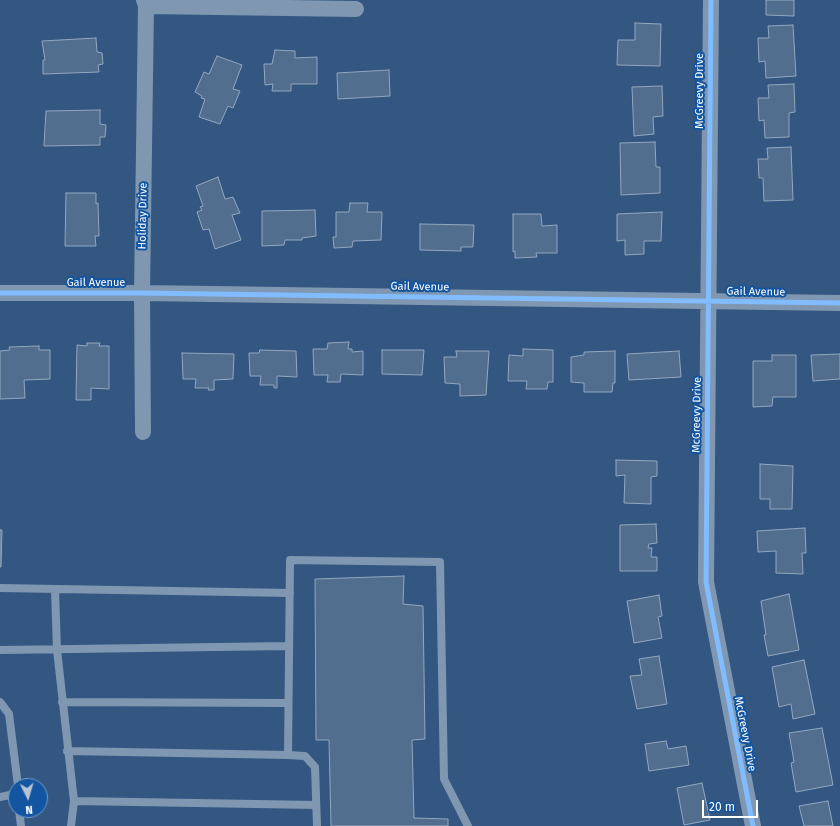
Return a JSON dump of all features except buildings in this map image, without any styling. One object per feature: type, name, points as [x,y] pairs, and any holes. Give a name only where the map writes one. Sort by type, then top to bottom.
[{"type":"street","name":"McGreevy Drive","points":[[711,0],[706,582],[753,826]]},
{"type":"street","points":[[145,3],[356,9]]},
{"type":"street","name":"Holiday Drive","points":[[143,432],[142,293],[145,3]]},
{"type":"street","name":"Gail Avenue","points":[[0,293],[142,293],[840,303]]},
{"type":"lane","points":[[288,755],[290,560],[440,562],[444,779],[468,826]]},
{"type":"lane","points":[[0,588],[290,593]]},
{"type":"lane","points":[[55,590],[57,650],[67,751],[74,802],[71,826]]},
{"type":"lane","points":[[0,650],[289,646]]},
{"type":"lane","points":[[0,702],[9,714],[17,778]]},
{"type":"lane","points":[[62,702],[288,703]]},
{"type":"lane","points":[[67,751],[305,756],[315,767],[317,826]]},
{"type":"lane","points":[[74,802],[316,805]]},
{"type":"cycle path","points":[[711,0],[706,582],[753,826]]},
{"type":"cycle path","points":[[0,293],[142,293],[840,303]]}]
